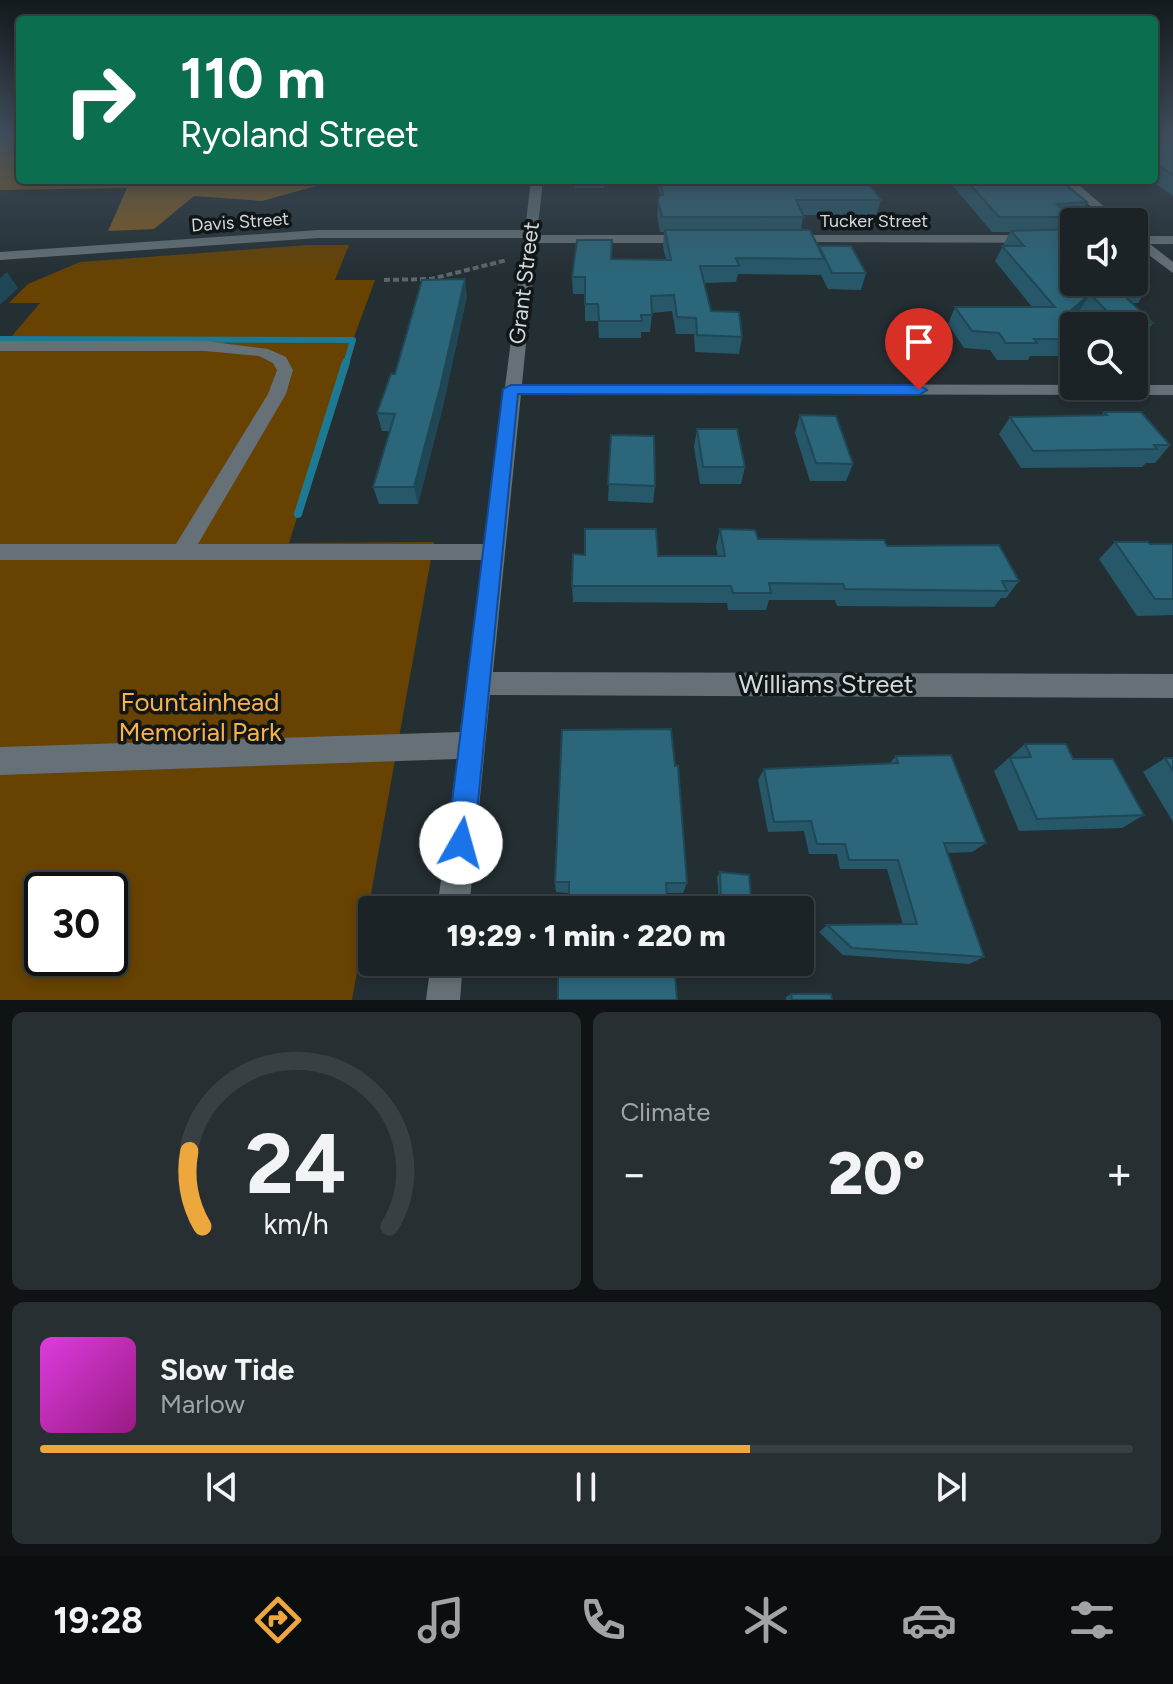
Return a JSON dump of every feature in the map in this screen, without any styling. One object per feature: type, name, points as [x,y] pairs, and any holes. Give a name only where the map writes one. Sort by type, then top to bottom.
[{"type":"street","name":"Grant Street","points":[[455,896],[536,184]]},
{"type":"street","points":[[1071,184],[1099,208]]},
{"type":"street","name":"Davis Street","points":[[0,256],[318,234],[529,244]]},
{"type":"street","points":[[529,244],[707,239]]},
{"type":"street","name":"Tucker Street","points":[[771,239],[1060,239]]},
{"type":"street","points":[[1148,239],[1173,240]]},
{"type":"street","points":[[1148,249],[1173,269]]},
{"type":"street","points":[[0,346],[205,346],[262,352],[280,360],[285,370],[277,394],[184,549]]},
{"type":"street","points":[[511,389],[1173,390]]},
{"type":"street","points":[[0,552],[184,549],[493,552]]},
{"type":"street","name":"Williams Street","points":[[479,683],[1173,686]]},
{"type":"street","points":[[0,761],[472,745]]},
{"type":"street","points":[[443,1000],[446,976]]},
{"type":"path","points":[[384,280],[431,279],[507,260],[529,244]]},
{"type":"green space","name":"Fountainhead Memorial Park","points":[[308,245],[349,245],[335,280],[375,280],[289,543],[434,542],[371,896],[358,896],[358,966],[352,1000],[0,1000],[0,339],[236,339],[12,336],[40,303],[9,303],[28,284],[80,262]]},
{"type":"shaded area","points":[[0,183],[374,184],[316,186],[262,201],[194,196],[154,229],[108,231],[127,188],[0,190]]},
{"type":"building","points":[[662,184],[869,184],[881,200],[796,200],[804,217],[662,217],[658,200],[663,195]]},
{"type":"building","points":[[970,184],[1065,184],[1087,202],[1057,204],[1061,208],[1060,217],[999,217]]},
{"type":"building","points":[[1060,229],[1060,296],[1088,296],[1069,312],[1060,312],[1060,339],[1006,343],[999,333],[972,331],[955,307],[1055,307],[1002,246],[1024,246],[1011,231]]},
{"type":"building","points":[[665,230],[810,230],[824,259],[736,258],[739,266],[700,266],[711,311],[739,312],[742,337],[697,335],[696,318],[677,317],[674,295],[651,296],[652,315],[641,315],[642,321],[599,321],[598,304],[585,304],[585,277],[572,277],[577,240],[612,240],[611,259],[671,260]]},
{"type":"building","points":[[819,246],[851,246],[866,273],[832,273]]},
{"type":"building","points":[[465,279],[414,487],[373,487],[395,414],[377,413],[391,374],[395,374],[422,280]]},
{"type":"building","points":[[1092,296],[1125,296],[1141,312],[1108,312]]},
{"type":"building","points":[[1104,412],[1141,412],[1170,445],[1154,445],[1157,449],[1033,451],[1010,417],[1107,415]]},
{"type":"building","points":[[800,415],[836,416],[853,464],[816,463]]},
{"type":"building","points":[[697,429],[737,429],[745,467],[703,467]]},
{"type":"building","points":[[611,435],[654,436],[655,486],[608,484]]},
{"type":"building","points":[[585,529],[656,529],[658,556],[725,556],[720,529],[755,530],[758,539],[884,540],[887,546],[999,545],[1019,581],[1002,581],[1007,591],[845,589],[843,584],[769,583],[771,593],[733,593],[731,586],[572,586],[573,554],[585,555]]},
{"type":"building","points":[[1115,542],[1173,544],[1173,599],[1155,599]]},
{"type":"building","points":[[671,729],[675,766],[678,766],[687,883],[666,883],[667,896],[569,896],[569,882],[555,882],[562,730]]},
{"type":"building","points":[[1025,744],[1066,744],[1073,759],[1113,759],[1144,815],[1037,819],[1010,758],[1031,757]]},
{"type":"building","points":[[951,755],[986,843],[944,843],[984,957],[852,948],[827,925],[917,924],[898,860],[849,860],[845,844],[817,844],[811,821],[774,822],[764,769],[898,763],[896,756]]},
{"type":"building","points":[[1165,758],[1173,758],[1173,771]]},
{"type":"building","points":[[720,872],[749,875],[751,896],[721,896]]},
{"type":"building","points":[[558,976],[675,976],[677,1000],[558,1000]]},
{"type":"building","points":[[791,994],[831,994],[832,1000],[792,1000]]},
{"type":"waterway","points":[[0,339],[353,340],[346,364]]},
{"type":"waterway","points":[[298,514],[346,362]]},
{"type":"route","points":[[461,843],[511,389],[919,390]]}]
